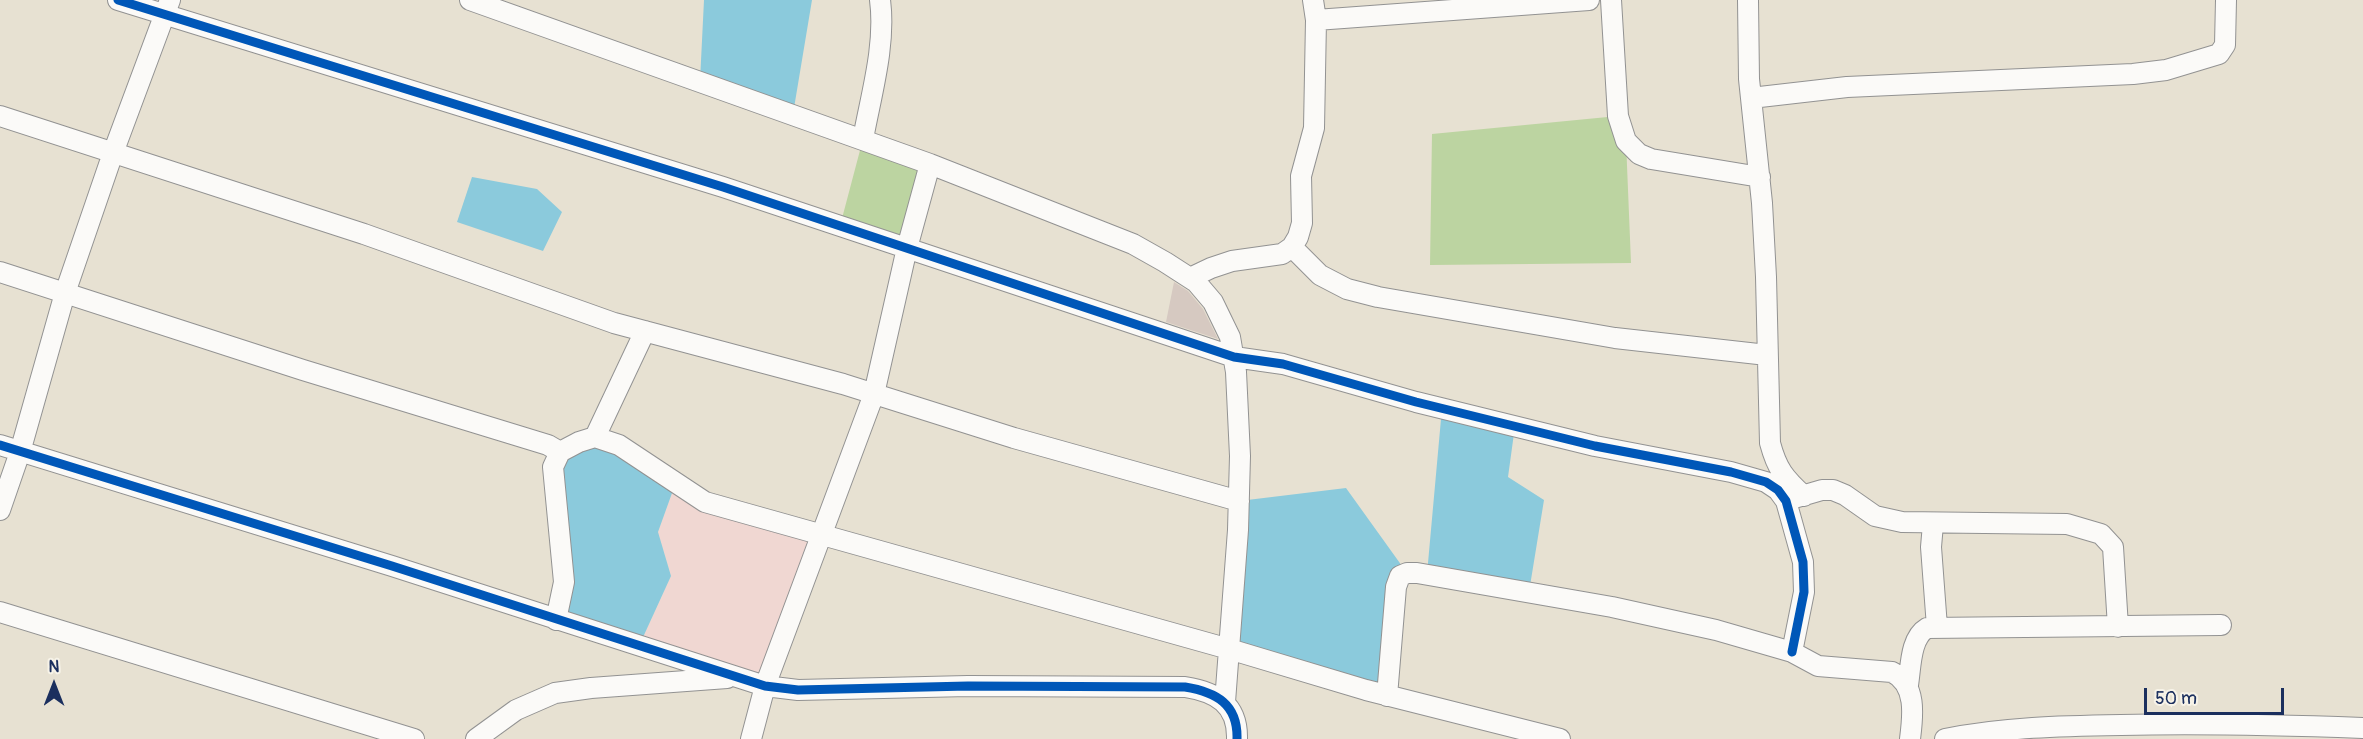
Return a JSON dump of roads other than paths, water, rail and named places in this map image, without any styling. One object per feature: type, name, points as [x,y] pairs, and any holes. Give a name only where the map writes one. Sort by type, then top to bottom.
[{"type":"street","points":[[118,0],[167,7],[723,187],[1234,357],[1284,364],[1416,402],[1595,446],[1731,472],[1766,482],[1795,498],[1822,490],[1833,490],[1845,495],[1875,516],[1890,521],[1933,524],[2067,524],[2101,534],[2113,547],[2118,627]]},
{"type":"street","points":[[470,0],[930,164],[1132,244],[1190,278],[1213,302],[1230,337],[1234,357],[1240,456],[1239,501],[1225,702],[1237,730],[1237,739]]},
{"type":"street","points":[[863,139],[880,38],[882,15],[880,0]]},
{"type":"street","points":[[1190,278],[1232,261],[1282,254],[1292,247],[1298,237],[1302,223],[1301,176],[1314,128],[1315,10],[1589,0]]},
{"type":"street","points":[[1611,0],[1618,116],[1626,141],[1639,154],[1651,159],[1760,177]]},
{"type":"street","points":[[1748,0],[1749,79],[1760,177],[1766,277],[1770,443],[1776,465],[1795,498],[1804,576],[1804,592],[1791,652]]},
{"type":"street","points":[[1751,98],[1847,87],[2112,75],[2166,70],[2219,54],[2225,45],[2226,0]]},
{"type":"street","points":[[0,510],[20,452],[65,293],[113,153],[167,7]]},
{"type":"street","points":[[0,117],[364,234],[614,323],[874,394],[1014,438],[1239,501]]},
{"type":"street","points":[[751,739],[765,686],[874,394],[907,248],[930,164]]},
{"type":"street","points":[[1292,247],[1320,275],[1347,289],[1378,297],[1615,338],[1767,355]]},
{"type":"street","points":[[0,272],[303,370],[548,445],[560,452]]},
{"type":"street","points":[[595,437],[645,331]]},
{"type":"street","points":[[556,620],[564,582],[553,467],[560,452],[595,437],[619,445],[705,502],[1229,649],[1387,696],[1560,739]]},
{"type":"street","points":[[0,446],[392,566],[765,686],[798,690],[968,686],[1185,687],[1203,690],[1225,702]]},
{"type":"street","points":[[1933,524],[1931,547],[1937,627]]},
{"type":"street","points":[[1387,696],[1396,586],[1400,576],[1407,573],[1612,607],[1716,630],[1791,652],[1818,666],[1892,672],[1900,675],[1908,685]]},
{"type":"street","points":[[0,612],[414,739]]},
{"type":"street","points":[[1910,739],[1911,699],[1908,685],[1914,645],[1919,633],[1927,628],[2222,625]]},
{"type":"street","points":[[476,739],[516,710],[555,693],[591,688],[737,677]]},
{"type":"street","points":[[1945,739],[1977,732],[2063,726],[2243,724],[2363,728]]},
{"type":"water","points":[[704,0],[812,0],[793,114],[700,81]]},
{"type":"water","points":[[472,177],[537,189],[562,212],[543,251],[457,222]]},
{"type":"water","points":[[1442,408],[1515,426],[1508,477],[1544,500],[1529,592],[1427,574]]},
{"type":"water","points":[[595,437],[676,482],[658,532],[671,576],[639,646],[556,620],[560,452]]},
{"type":"water","points":[[1346,488],[1407,573],[1387,696],[1229,649],[1239,501]]}]
